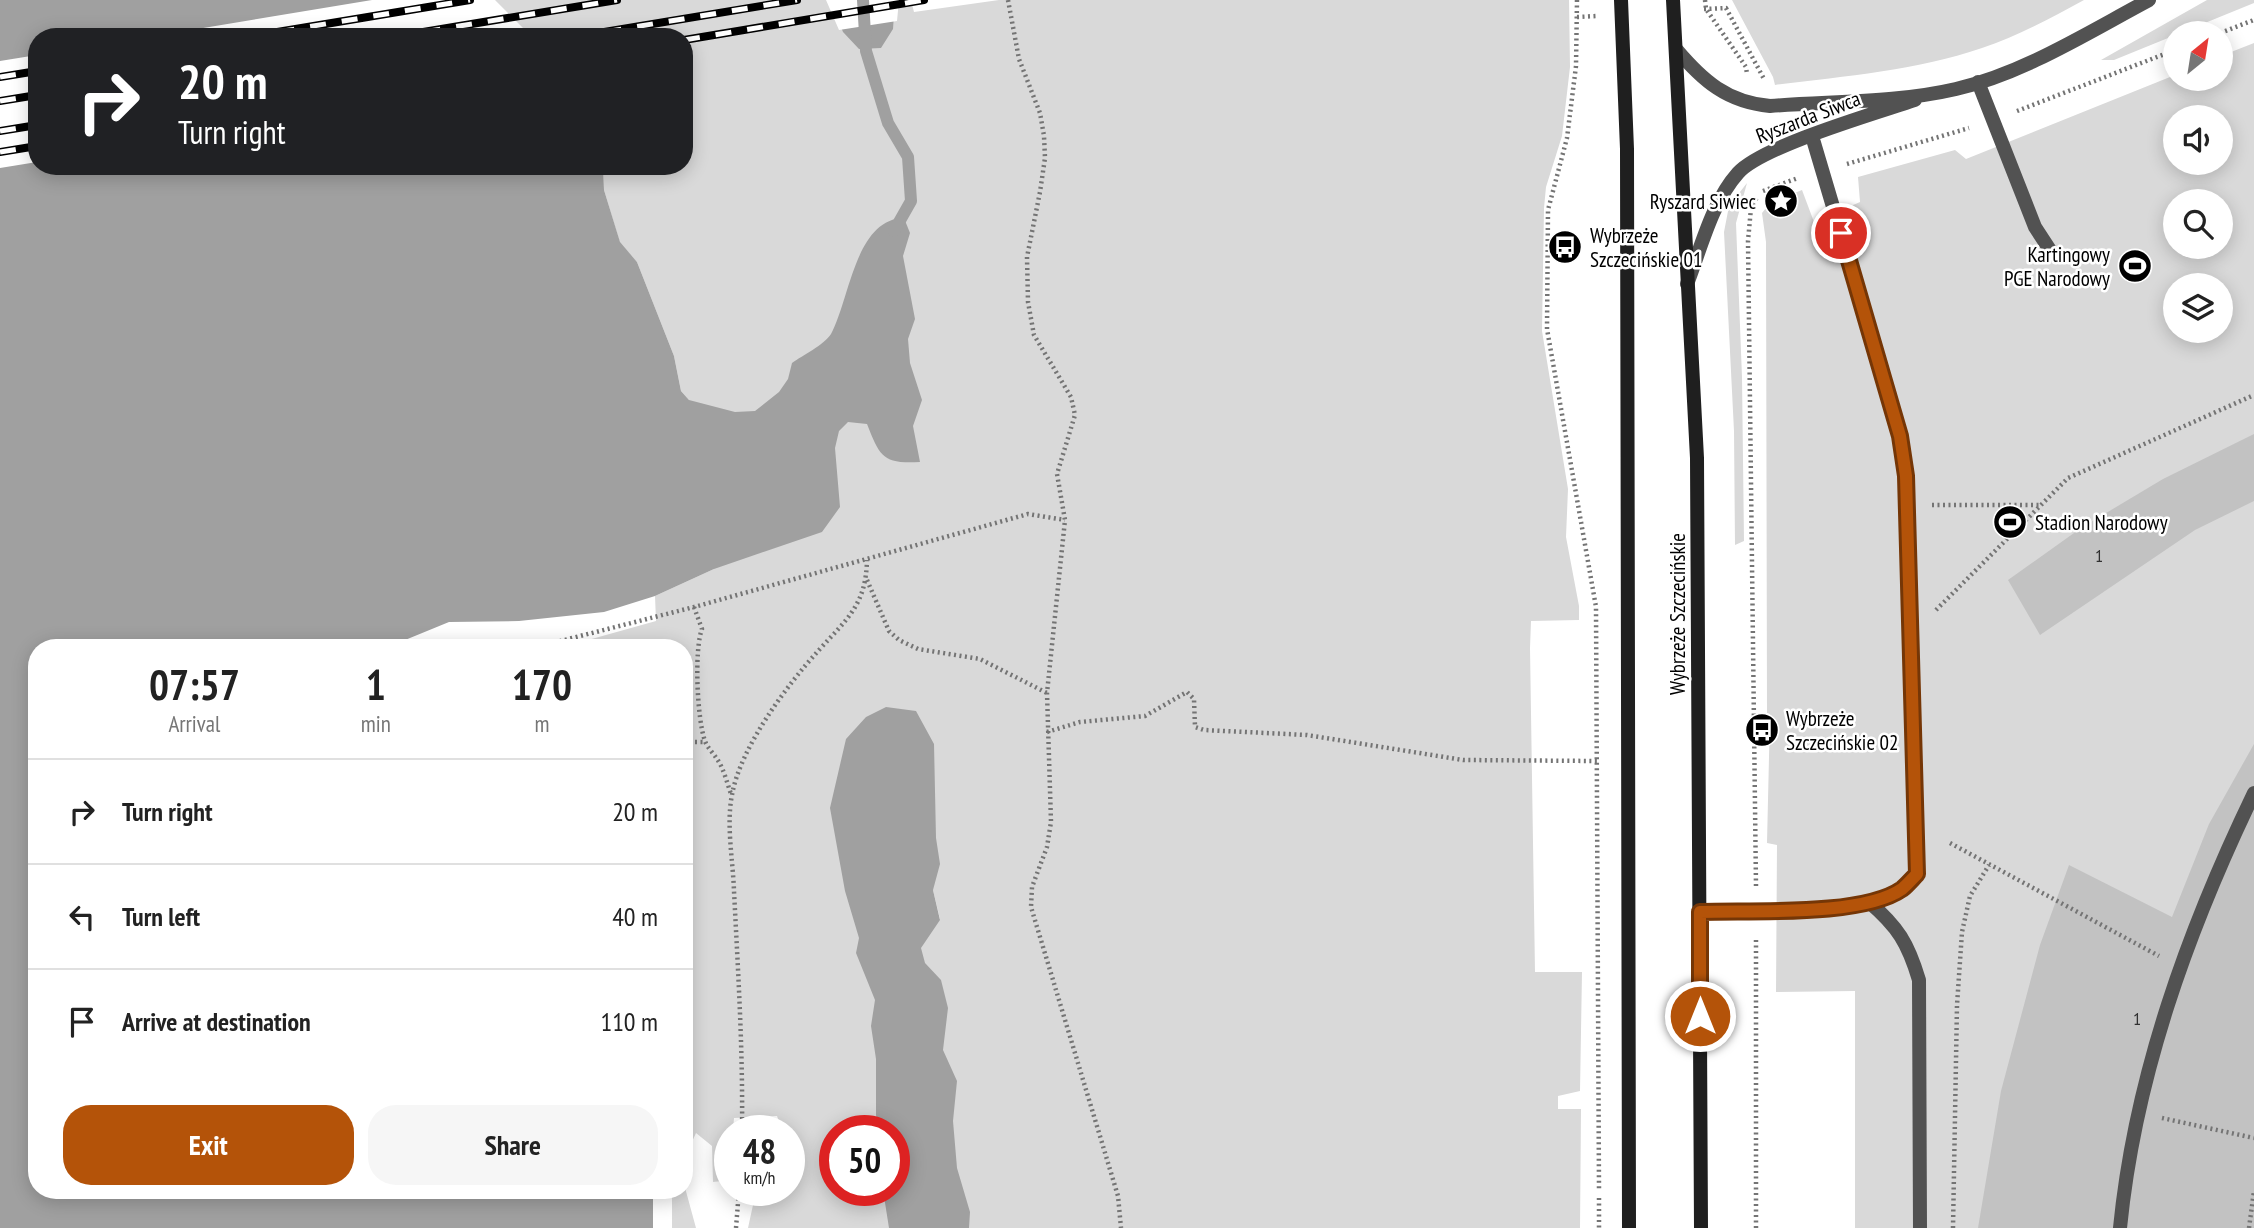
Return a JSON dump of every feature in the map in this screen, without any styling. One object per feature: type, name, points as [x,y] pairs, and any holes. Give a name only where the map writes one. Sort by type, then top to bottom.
[{"type":"main road","points":[[1621,0],[1626,149],[1629,1228]]},
{"type":"main road","name":"Wybrzeże Szczecińskie","points":[[1673,0],[1697,458],[1701,1228]]},
{"type":"street","name":"Ryszarda Siwca","points":[[1687,285],[1723,195],[1739,172],[1758,158],[1812,136],[1933,93],[1978,82],[2044,56],[2149,0]]},
{"type":"street","name":"Ryszarda Siwca","points":[[1676,49],[1701,79],[1738,101],[1751,104],[1770,106],[1933,93]]},
{"type":"street","points":[[1978,82],[2035,227],[2050,250]]},
{"type":"street","points":[[1700,912],[1831,908],[1869,902],[1900,890],[1917,874],[1907,504],[1900,436],[1812,136]]},
{"type":"street","points":[[2120,1228],[2124,1185],[2145,1086],[2171,997],[2212,880],[2254,793]]},
{"type":"street","points":[[1869,902],[1893,923],[1910,951],[1919,980],[1920,1228]]},
{"type":"path","points":[[1008,0],[1019,59],[1040,113],[1044,136],[1044,169],[1027,257],[1028,302],[1034,335],[1071,397],[1075,415],[1057,474],[1065,520],[1047,693],[1046,732],[1051,822],[1047,847],[1032,887],[1031,907],[1118,1196],[1121,1228]]},
{"type":"path","points":[[1577,0],[1576,66],[1567,138],[1548,210],[1548,329],[1596,607],[1599,1228]]},
{"type":"path","points":[[1705,0],[1706,9],[1746,67],[1751,104]]},
{"type":"path","points":[[2233,28],[2254,20]]},
{"type":"path","points":[[1756,1228],[1756,910],[1748,241],[1751,208],[1759,192],[1758,158]]},
{"type":"path","points":[[1911,636],[2068,478],[2254,395]]},
{"type":"path","points":[[1907,504],[2040,505]]},
{"type":"path","points":[[568,639],[1028,514],[1065,520]]},
{"type":"path","points":[[732,795],[756,733],[819,650],[840,631],[856,609],[866,579],[867,559]]},
{"type":"path","points":[[866,579],[881,608],[888,631],[899,640],[918,649],[980,659],[1047,693]]},
{"type":"path","points":[[694,607],[702,629],[696,643],[700,663],[697,678],[705,742],[719,761],[732,795],[743,1057],[742,1115]]},
{"type":"path","points":[[1046,732],[1080,722],[1145,716],[1187,692],[1194,699],[1195,727],[1204,730],[1307,735],[1463,760],[1597,761]]},
{"type":"path","points":[[693,742],[705,742]]},
{"type":"path","points":[[1950,843],[2161,957]]},
{"type":"path","points":[[1953,1228],[1957,1005],[1962,932],[1970,896],[1989,865]]},
{"type":"path","points":[[2159,1118],[2254,1138]]},
{"type":"path","points":[[2249,1228],[2254,1191]]},
{"type":"path","points":[[736,1228],[738,1206]]},
{"type":"shaded area","points":[[0,0],[405,0],[410,28],[28,28],[28,175],[603,175],[604,190],[620,242],[637,262],[674,356],[681,391],[689,400],[735,412],[755,411],[779,392],[788,379],[792,363],[828,338],[838,319],[864,246],[875,232],[888,222],[904,218],[910,233],[903,256],[915,319],[908,339],[910,363],[922,400],[913,426],[920,462],[890,460],[880,451],[867,424],[848,422],[839,431],[835,448],[840,507],[822,532],[714,569],[655,596],[604,612],[519,621],[449,622],[408,639],[28,639],[28,1199],[653,1199],[653,1228],[0,1228]]},
{"type":"shaded area","points":[[491,0],[911,0],[914,12],[999,0],[1569,0],[1570,67],[1562,136],[1546,187],[1544,208],[1542,331],[1568,489],[1566,537],[1579,606],[1579,620],[1531,621],[1530,648],[1535,972],[1582,972],[1580,1091],[1558,1096],[1558,1109],[1581,1109],[1580,1228],[748,1228],[753,1206],[805,1206],[805,1115],[714,1115],[714,1182],[712,1146],[696,1133],[693,1140],[693,639],[592,639],[656,621],[655,596],[714,569],[689,400],[681,391],[674,356],[637,262],[620,243],[604,190],[603,175],[693,175],[693,28],[519,28]],"holes":[[[933,890],[940,919],[912,959]]]},
{"type":"shaded area","points":[[830,0],[895,0],[893,29],[881,48],[859,49],[843,32]]},
{"type":"shaded area","points":[[1732,0],[2084,0],[2008,38],[1957,56],[1879,72],[1775,85]]},
{"type":"shaded area","points":[[2207,0],[2254,0],[2254,3],[2210,21],[2170,21]]},
{"type":"shaded area","points":[[2163,25],[2163,40],[2114,60],[2101,60]]},
{"type":"shaded area","name":"Stadion Narodowy","points":[[2254,43],[2254,1228],[1855,1228],[1855,991],[1776,992],[1777,845],[1767,843],[1770,714],[1767,713],[1766,242],[1762,213],[1770,203],[1802,190],[1814,222],[1860,202],[1858,177],[1955,150],[1966,159],[2163,80],[2163,91],[2233,91],[2233,51]]},
{"type":"shaded area","points":[[1747,183],[1736,223],[1742,377],[1744,541],[1735,545],[1734,431],[1724,232],[1729,206]]},
{"type":"shaded area","points":[[886,707],[916,711],[934,744],[936,838],[940,864],[933,890],[940,920],[921,948],[925,963],[941,980],[948,1008],[943,1050],[957,1081],[953,1121],[957,1168],[970,1212],[969,1228],[889,1228],[886,1206],[910,1206],[910,1115],[876,1115],[876,1059],[871,1026],[875,1000],[856,953],[859,938],[845,891],[830,808],[846,739],[866,717]]},
{"type":"shaded area","points":[[672,1199],[688,1199],[696,1228],[672,1228]]},
{"type":"pier","points":[[372,0],[409,0],[414,28],[203,28]]},
{"type":"pier","points":[[432,0],[495,0],[523,28],[437,28]]},
{"type":"pier","points":[[826,0],[899,0],[897,21],[839,30]]},
{"type":"pier","points":[[28,56],[28,163],[0,168],[0,61]]},
{"type":"building","points":[[2254,434],[2254,501],[2195,530],[2040,635],[2008,580],[2081,528],[2163,479]]},
{"type":"building","points":[[2254,744],[2254,1228],[1978,1228],[2001,1091],[2040,945],[2069,865],[2172,917],[2209,824]]},
{"type":"waterway","points":[[863,0],[866,51],[888,123],[908,157],[911,201],[894,231]]},
{"type":"railway","points":[[301,28],[470,0]]},
{"type":"railway","points":[[447,28],[617,0]]},
{"type":"railway","points":[[628,28],[797,0]]},
{"type":"railway","points":[[693,38],[924,0]]},
{"type":"railway","points":[[0,77],[28,72]]},
{"type":"railway","points":[[0,101],[28,96]]},
{"type":"railway","points":[[0,131],[28,126]]},
{"type":"railway","points":[[0,152],[28,147]]},
{"type":"place","name":"Ryszard Siwiec","points":[[1781,201]]},
{"type":"place","name":"Wybrzeże Szczecińskie 01","points":[[1565,247]]},
{"type":"place","name":"Kartingowy PGE Narodowy","points":[[2135,266]]},
{"type":"place","name":"Stadion Narodowy","points":[[2010,522]]},
{"type":"place","name":"Wybrzeże Szczecińskie 02","points":[[1762,730]]},
{"type":"route","points":[[1700,1016],[1700,912],[1831,908],[1869,902],[1900,890],[1917,874],[1906,476],[1900,436],[1841,233]]}]
